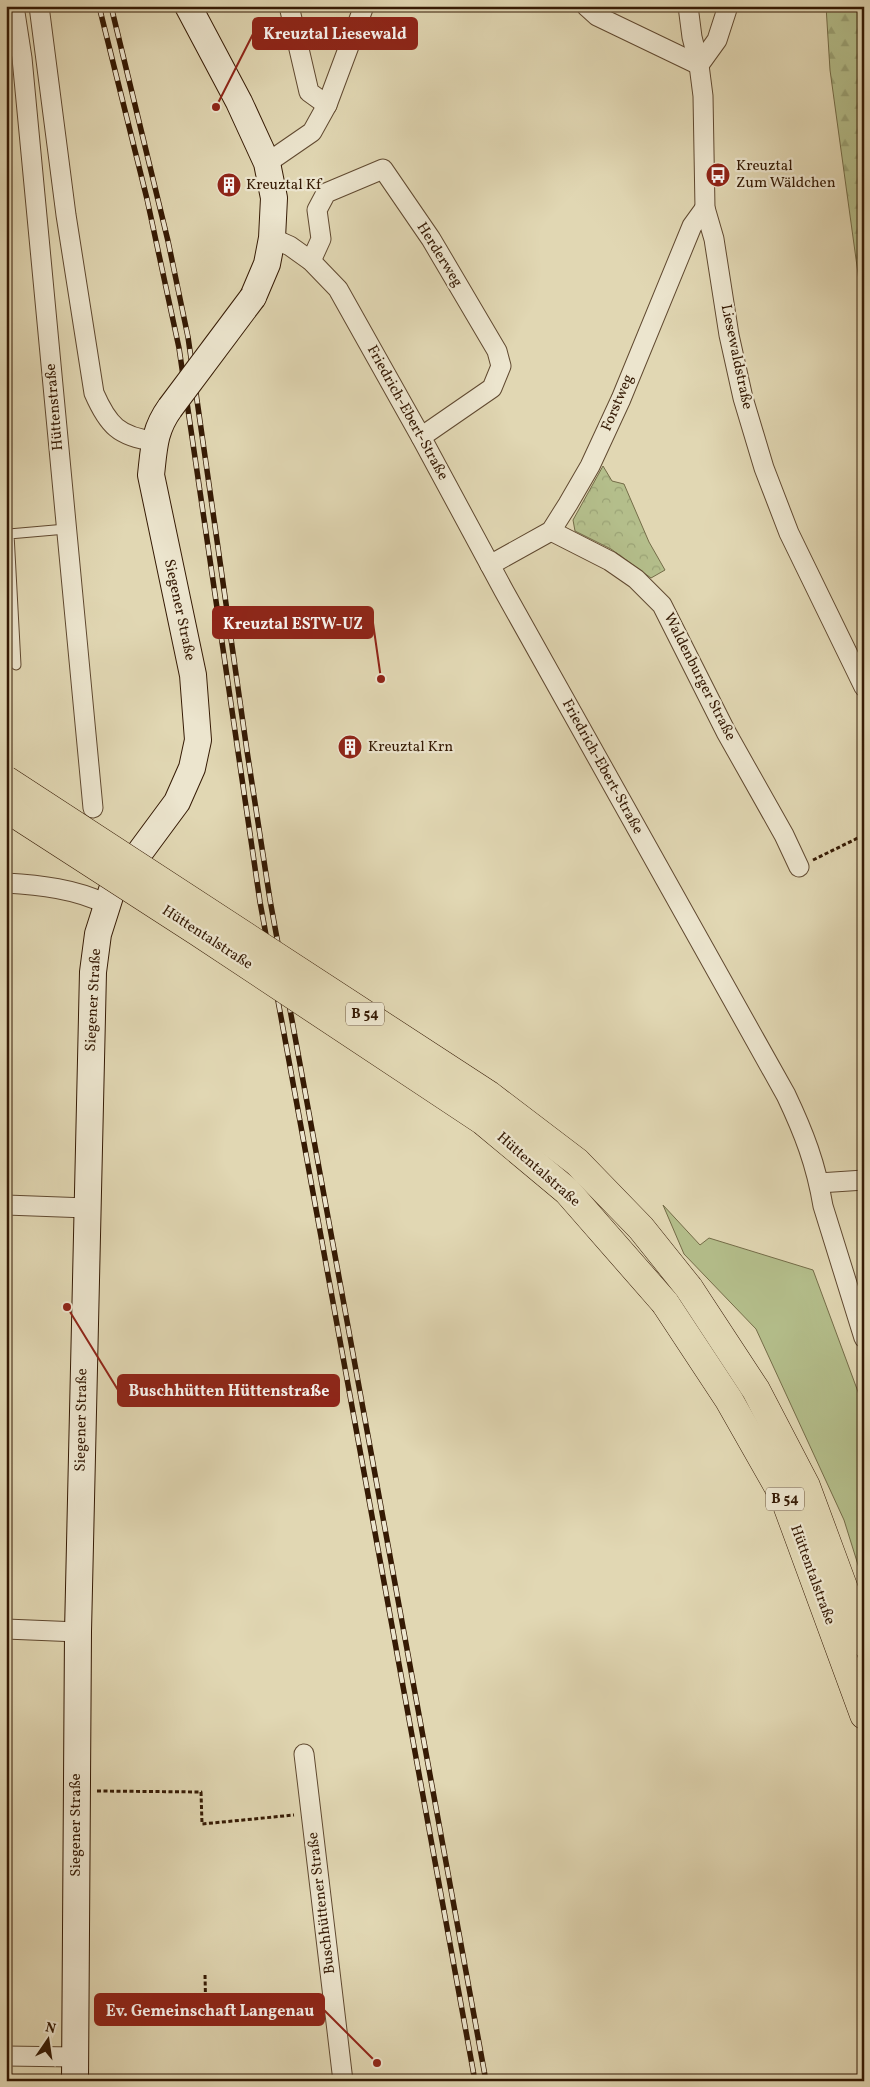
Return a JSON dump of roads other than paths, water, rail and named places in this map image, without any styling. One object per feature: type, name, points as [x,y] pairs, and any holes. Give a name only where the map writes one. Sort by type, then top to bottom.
[{"type":"highway","name":"Hüttentalstraße","points":[[6,780],[489,1095],[577,1162],[641,1228],[689,1288],[756,1390],[806,1486],[864,1644]]},
{"type":"highway","name":"Hüttentalstraße","points":[[6,808],[198,932],[483,1121],[567,1191],[665,1302],[729,1400],[784,1497],[864,1715]]},
{"type":"main road","name":"Siegener Straße","points":[[75,2069],[78,1632],[93,972],[98,934],[106,904],[121,876],[177,802],[192,768],[198,740],[193,675],[151,475],[154,441],[160,423],[170,408],[253,296],[267,264],[272,238],[274,198],[267,163],[239,102],[188,6]]},
{"type":"street","name":"Hüttenstraße","points":[[14,6],[22,58],[92,808]]},
{"type":"street","points":[[39,6],[66,215],[94,393],[103,414],[120,431],[137,439],[154,441]]},
{"type":"street","points":[[289,6],[309,92],[328,105]]},
{"type":"street","points":[[267,163],[312,132],[328,105],[364,6]]},
{"type":"street","points":[[586,6],[596,16],[699,65],[717,40],[728,6]]},
{"type":"street","name":"Liesewaldstraße","points":[[688,6],[703,96],[705,208],[714,239],[729,335],[743,398],[764,468],[789,533],[864,687]]},
{"type":"street","name":"Herderweg","points":[[311,261],[321,239],[317,210],[326,193],[383,169],[431,239],[497,351],[501,366],[492,388],[421,437]]},
{"type":"street","name":"Forstweg","points":[[490,565],[551,531],[590,466],[621,399],[692,226],[705,208]]},
{"type":"street","name":"Friedrich-Ebert-Straße","points":[[272,238],[290,246],[311,261],[338,289],[786,1095],[805,1134],[823,1206],[864,1338]]},
{"type":"street","name":"Waldenburger Straße","points":[[551,531],[610,562],[636,579],[662,605],[726,732],[800,867]]},
{"type":"street","points":[[6,883],[70,892],[89,896],[106,904]]},
{"type":"street","points":[[819,1184],[864,1180]]},
{"type":"street","points":[[6,1205],[87,1208]]},
{"type":"street","points":[[6,1629],[78,1632]]},
{"type":"street","name":"Buschhüttener Straße","points":[[304,1754],[343,2081]]},
{"type":"street","points":[[6,2056],[75,2069]]},
{"type":"lane","points":[[16,665],[9,534],[66,529]]},
{"type":"railway","points":[[99,6],[147,199],[179,348],[260,902],[475,2081]]},
{"type":"railway","points":[[111,6],[168,241],[188,337],[270,900],[486,2081]]},
{"type":"place","name":"Kreuztal Liesewald","points":[[216,107]]},
{"type":"place","name":"Kreuztal Zum Wäldchen","points":[[718,175]]},
{"type":"place","name":"Kreuztal Kf","points":[[229,185]]},
{"type":"place","name":"Kreuztal ESTW-UZ","points":[[381,679]]},
{"type":"place","name":"Kreuztal Krn","points":[[350,747]]},
{"type":"place","name":"Buschhütten Hüttenstraße","points":[[67,1307]]},
{"type":"place","name":"Ev. Gemeinschaft Langenau","points":[[377,2063]]}]
